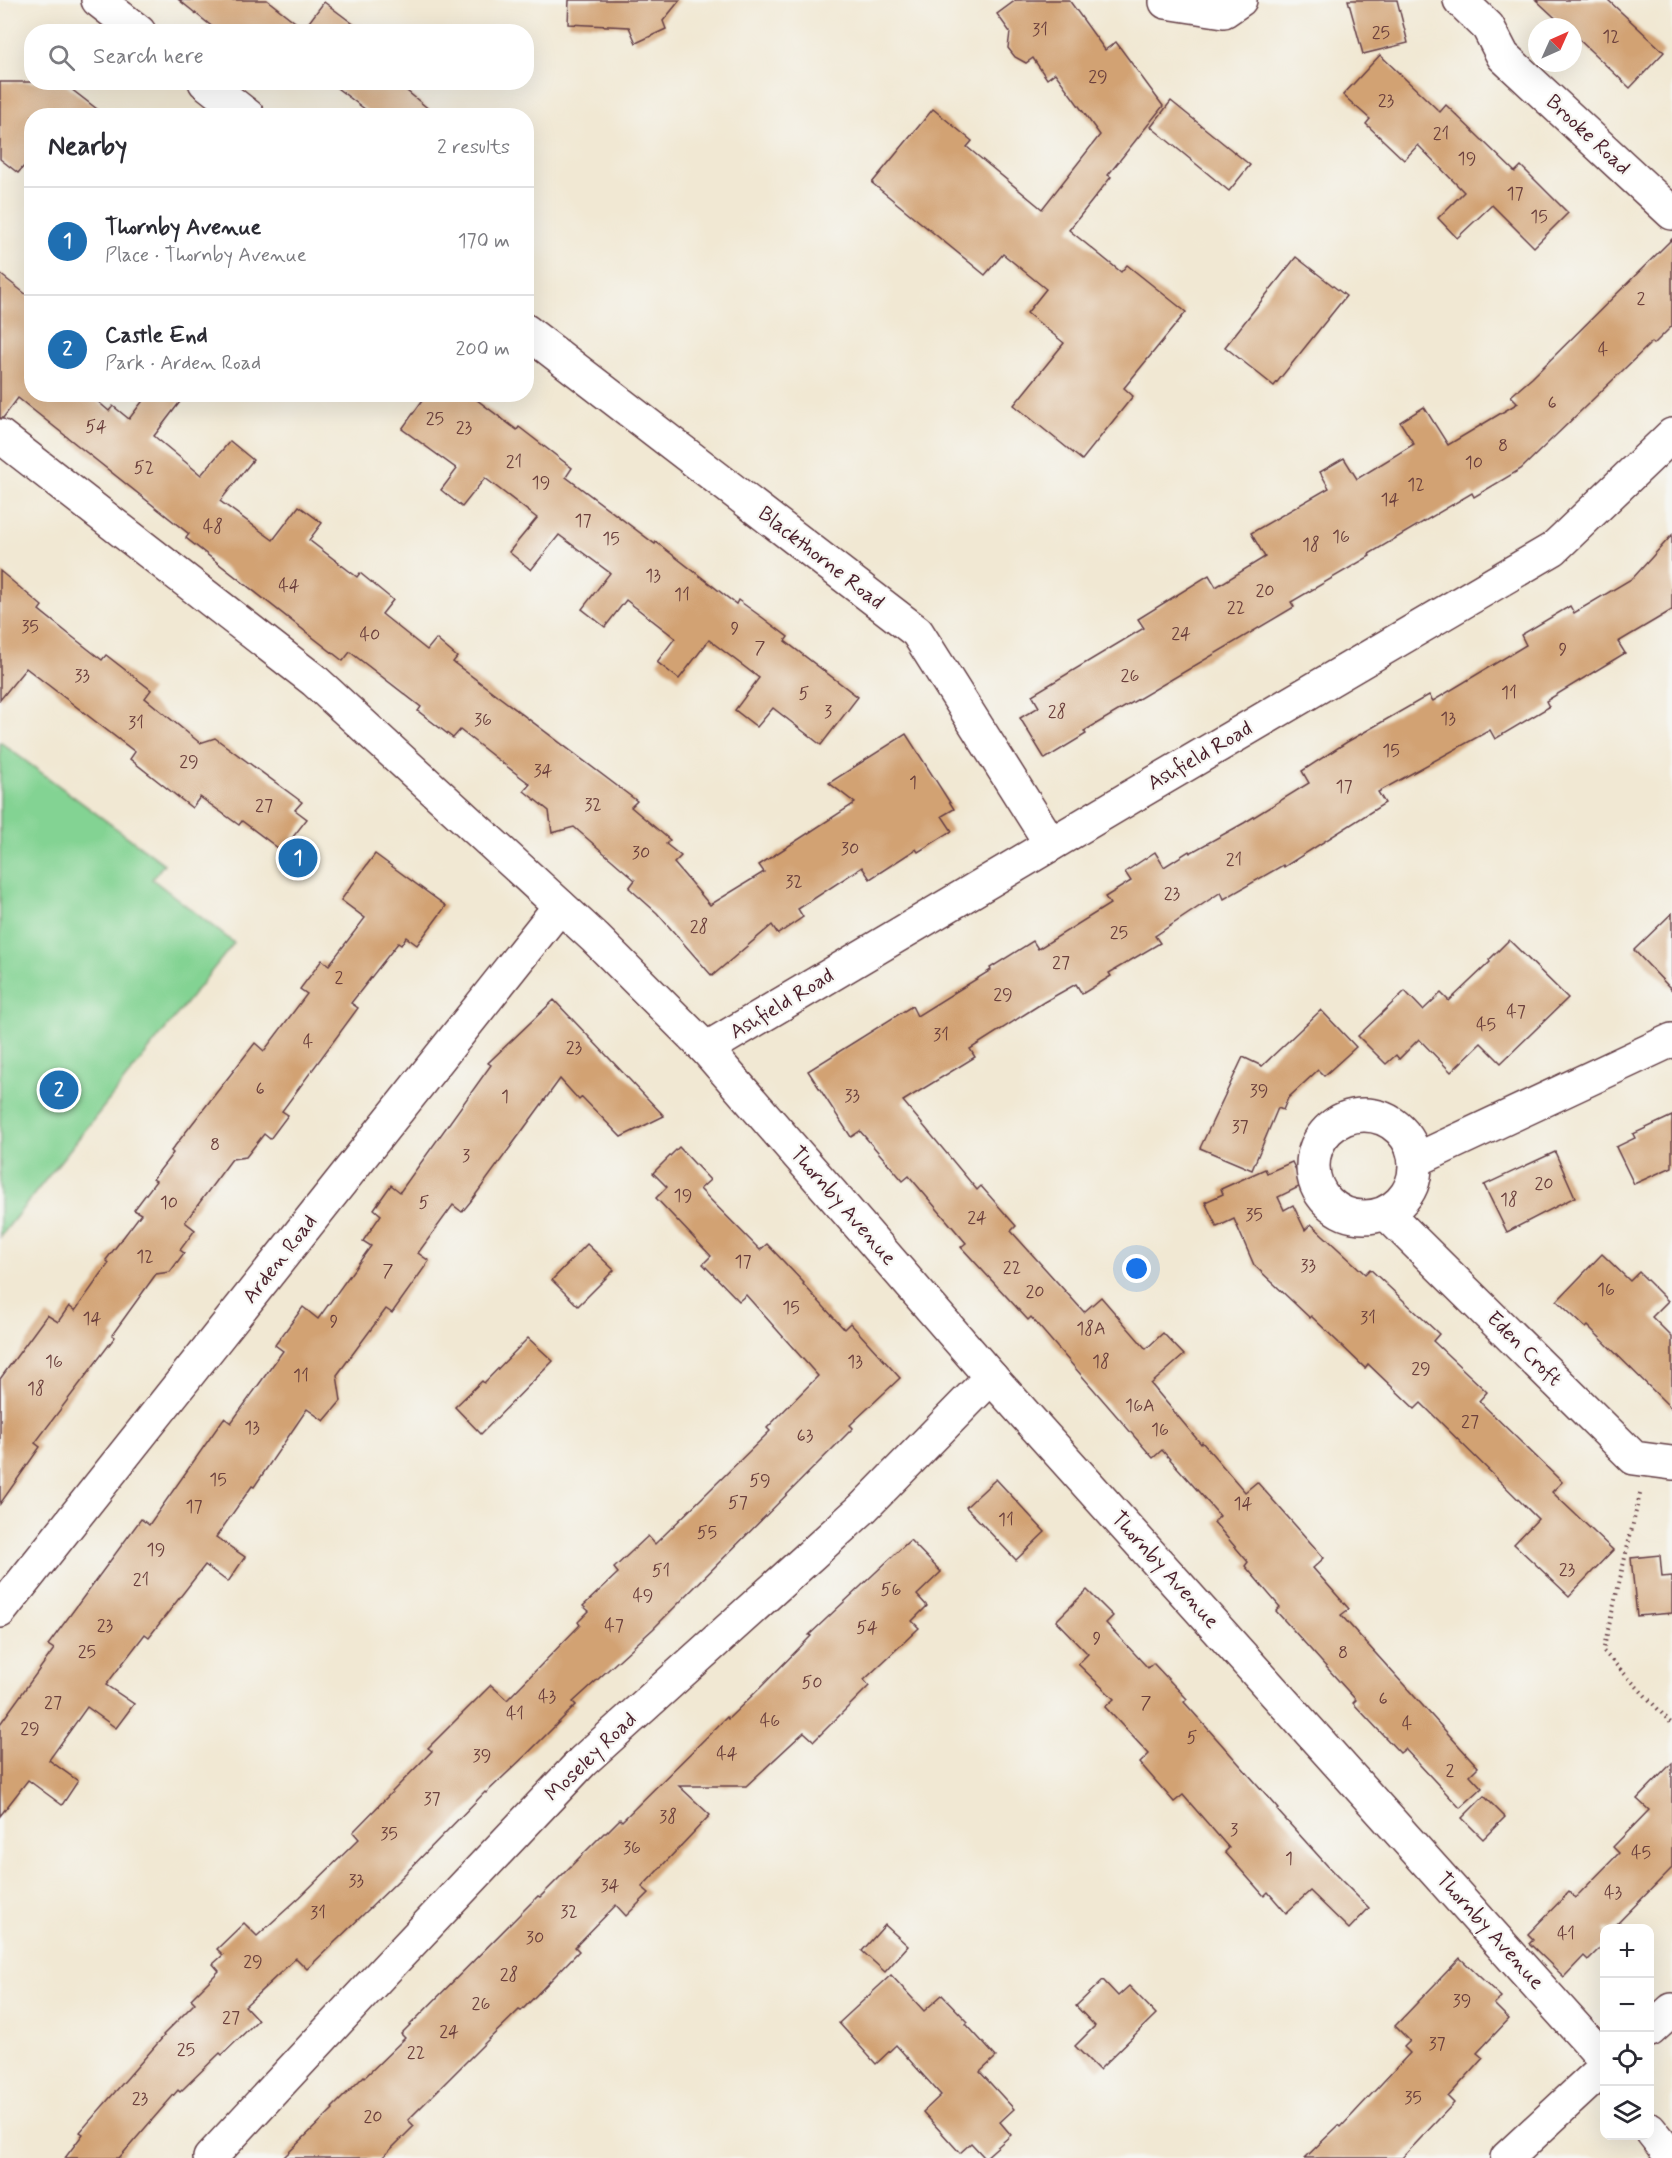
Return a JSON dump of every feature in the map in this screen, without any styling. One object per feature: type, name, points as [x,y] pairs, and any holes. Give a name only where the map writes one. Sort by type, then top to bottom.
[{"type":"street","points":[[98,0],[129,24]]},
{"type":"street","points":[[1166,2],[1224,11],[1240,0]]},
{"type":"street","name":"Brooke Road","points":[[1460,0],[1488,27],[1503,56],[1672,213]]},
{"type":"street","points":[[215,90],[238,108]]},
{"type":"street","name":"Blackthorne Road","points":[[534,337],[917,632],[1051,844]]},
{"type":"street","name":"Ashfield Road","points":[[706,1049],[1553,549],[1672,435]]},
{"type":"street","name":"Thornby Avenue","points":[[0,436],[315,681],[560,906],[706,1049],[991,1377],[1600,2063]]},
{"type":"street","name":"Arden Road","points":[[0,1611],[560,906]]},
{"type":"street","points":[[1416,1160],[1672,1040]]},
{"type":"street","points":[[1365,1114],[1383,1118],[1400,1128],[1411,1142],[1416,1160],[1416,1172],[1411,1189],[1401,1203],[1386,1213],[1360,1218],[1334,1208],[1321,1195],[1312,1169],[1314,1151],[1323,1135],[1336,1122],[1365,1114]]},
{"type":"street","name":"Eden Croft","points":[[1386,1213],[1634,1458],[1660,1462]]},
{"type":"street","name":"Moseley Road","points":[[210,2158],[582,1762],[863,1508],[991,1377]]},
{"type":"street","points":[[1654,2026],[1672,2010]]},
{"type":"street","points":[[1507,2158],[1600,2072]]},
{"type":"street","points":[[1654,2134],[1672,2157]]},
{"type":"path","points":[[1660,1462],[1603,1651],[1672,1724]]},
{"type":"green space","points":[[0,742],[164,864],[152,879],[234,943],[0,1237]]},
{"type":"building","points":[[179,0],[267,0],[298,24],[209,24]]},
{"type":"building","points":[[569,0],[680,0],[663,21],[666,29],[636,43],[629,27],[568,24]]},
{"type":"building","points":[[1016,0],[1069,0],[1105,50],[1116,42],[1163,106],[1108,175],[1111,177],[1069,230],[1121,272],[1127,265],[1186,312],[1124,388],[1133,396],[1082,460],[1014,405],[1064,343],[1027,313],[1046,289],[1003,254],[985,275],[872,183],[933,109],[972,141],[967,147],[1042,209],[1100,135],[1055,73],[1047,79],[1033,58],[1026,63],[1015,57],[1008,48],[1010,32],[997,14]]},
{"type":"building","points":[[1348,0],[1397,0],[1408,43],[1363,54]]},
{"type":"building","points":[[1536,0],[1608,0],[1664,52],[1630,88],[1582,43],[1582,18],[1555,18]]},
{"type":"building","points":[[324,2],[353,24],[308,24]]},
{"type":"building","points":[[1380,55],[1440,112],[1446,105],[1515,172],[1521,166],[1568,213],[1534,247],[1492,205],[1457,238],[1438,218],[1464,192],[1418,145],[1404,160],[1366,124],[1370,119],[1343,95]]},
{"type":"building","points":[[0,82],[24,82],[24,90],[72,90],[96,108],[24,108],[24,166],[18,173],[0,159]]},
{"type":"building","points":[[340,90],[406,90],[427,108],[363,108]]},
{"type":"building","points":[[1171,101],[1250,165],[1229,191],[1151,127]]},
{"type":"building","points":[[1672,239],[1672,326],[1654,344],[1652,342],[1521,469],[1474,497],[1472,493],[1369,554],[1370,556],[1291,602],[1294,607],[1084,731],[1086,734],[1045,759],[1020,718],[1039,707],[1032,695],[1144,628],[1138,619],[1209,575],[1216,587],[1265,557],[1251,533],[1329,488],[1320,472],[1344,458],[1357,479],[1414,444],[1400,422],[1424,407],[1448,445],[1518,403],[1511,396]]},
{"type":"building","points":[[1296,257],[1346,296],[1274,386],[1225,347]]},
{"type":"building","points":[[0,274],[24,293],[24,402],[98,402],[109,411],[113,406],[129,419],[142,402],[180,402],[154,436],[201,475],[230,441],[253,460],[220,501],[273,540],[299,506],[322,523],[309,540],[357,577],[360,573],[393,600],[382,614],[427,650],[436,639],[457,657],[453,662],[637,801],[631,807],[670,840],[666,844],[681,856],[674,863],[710,905],[764,872],[759,865],[855,803],[829,783],[906,734],[954,809],[942,816],[952,831],[918,852],[916,849],[870,879],[862,867],[798,909],[803,917],[778,934],[772,925],[712,976],[657,913],[629,888],[635,880],[574,827],[552,833],[549,811],[524,791],[530,784],[460,730],[453,738],[418,711],[421,707],[350,652],[343,661],[186,538],[189,534],[18,398],[3,418],[0,418]]},
{"type":"building","points":[[421,402],[480,402],[517,430],[519,427],[572,468],[566,477],[736,604],[738,600],[763,618],[788,637],[785,641],[858,697],[821,745],[773,708],[757,727],[735,710],[759,678],[709,640],[679,679],[657,662],[675,638],[626,600],[605,627],[582,609],[610,573],[559,535],[531,570],[509,552],[537,518],[485,478],[462,507],[441,490],[457,469],[402,429]]},
{"type":"building","points":[[1672,535],[1672,610],[1618,642],[1625,653],[1546,701],[1549,707],[1495,739],[1490,730],[1378,792],[1385,803],[1284,867],[1283,865],[1224,899],[1221,892],[1155,936],[1160,943],[1109,973],[1111,976],[1082,994],[1076,984],[1044,1002],[970,1049],[975,1057],[903,1101],[977,1190],[981,1186],[1016,1226],[1011,1231],[1084,1312],[1101,1297],[1146,1349],[1163,1333],[1184,1355],[1151,1384],[1245,1492],[1257,1482],[1324,1558],[1313,1568],[1349,1609],[1341,1615],[1478,1767],[1470,1775],[1482,1788],[1460,1808],[1405,1749],[1400,1753],[1353,1703],[1356,1700],[1276,1611],[1280,1607],[1245,1566],[1248,1562],[1214,1522],[1220,1516],[1162,1450],[1153,1458],[1031,1317],[1028,1320],[961,1247],[966,1243],[909,1176],[903,1181],[860,1131],[851,1137],[808,1071],[912,1006],[917,1016],[1033,941],[1038,949],[1110,904],[1105,897],[1131,881],[1125,872],[1155,852],[1164,867],[1189,851],[1190,853],[1244,823],[1309,783],[1302,771],[1429,695],[1433,701],[1526,645],[1521,635],[1570,606],[1574,613],[1633,578]]},
{"type":"building","points":[[0,571],[42,606],[39,610],[70,635],[102,660],[106,655],[151,690],[145,698],[200,743],[215,738],[302,802],[295,810],[307,819],[282,851],[242,821],[239,825],[200,797],[192,808],[130,759],[135,752],[26,668],[0,700]]},
{"type":"building","points":[[375,854],[446,906],[417,945],[406,937],[401,945],[398,943],[351,1003],[358,1008],[282,1111],[288,1115],[270,1139],[264,1134],[246,1157],[232,1159],[185,1222],[195,1230],[180,1250],[184,1253],[170,1272],[156,1274],[112,1335],[115,1337],[35,1443],[40,1447],[0,1504],[0,1379],[47,1315],[58,1322],[69,1306],[75,1311],[109,1263],[106,1260],[141,1214],[134,1210],[156,1181],[153,1179],[173,1153],[171,1151],[255,1043],[264,1051],[307,994],[300,989],[322,960],[329,965],[365,918],[341,900]]},
{"type":"building","points":[[1672,913],[1672,990],[1634,950]]},
{"type":"building","points":[[1509,940],[1568,998],[1501,1063],[1481,1043],[1451,1072],[1419,1039],[1399,1059],[1396,1055],[1386,1064],[1358,1036],[1405,991],[1423,1010],[1441,993],[1449,1001],[1490,962],[1489,960]]},
{"type":"building","points":[[554,1000],[664,1116],[621,1137],[582,1097],[579,1100],[560,1079],[471,1201],[462,1212],[453,1205],[418,1253],[429,1261],[392,1313],[386,1309],[337,1375],[341,1401],[324,1421],[307,1409],[254,1487],[252,1486],[216,1537],[245,1557],[228,1582],[205,1565],[149,1637],[145,1634],[106,1685],[134,1704],[116,1728],[87,1707],[49,1760],[78,1781],[62,1805],[28,1780],[0,1816],[0,1724],[54,1649],[48,1645],[141,1519],[149,1525],[224,1418],[231,1423],[283,1351],[275,1345],[303,1307],[318,1319],[371,1246],[363,1241],[381,1215],[374,1209],[391,1185],[400,1192],[491,1065],[488,1063]]},
{"type":"building","points":[[1321,1010],[1356,1047],[1324,1076],[1318,1070],[1288,1098],[1283,1110],[1278,1108],[1252,1170],[1200,1148],[1243,1057],[1262,1066]]},
{"type":"building","points":[[1672,1116],[1672,1167],[1634,1184],[1616,1147],[1635,1138],[1633,1134]]},
{"type":"building","points":[[679,1147],[710,1180],[700,1189],[760,1250],[767,1244],[844,1329],[850,1323],[900,1378],[850,1425],[853,1428],[653,1629],[573,1702],[576,1705],[307,1969],[296,1958],[245,2006],[258,2020],[180,2092],[178,2090],[119,2158],[65,2158],[83,2134],[80,2132],[163,2035],[195,2003],[191,1999],[219,1971],[213,1964],[223,1955],[217,1949],[244,1923],[257,1936],[300,1897],[359,1839],[353,1832],[432,1751],[428,1748],[491,1685],[507,1700],[580,1625],[578,1622],[589,1611],[583,1606],[618,1573],[614,1568],[648,1536],[655,1544],[770,1431],[767,1428],[818,1376],[746,1295],[739,1301],[703,1264],[711,1256],[656,1198],[667,1187],[653,1173]]},
{"type":"building","points":[[1555,1152],[1575,1197],[1507,1232],[1484,1185]]},
{"type":"building","points":[[1292,1162],[1303,1185],[1278,1197],[1284,1210],[1293,1205],[1305,1230],[1311,1224],[1365,1274],[1370,1269],[1439,1334],[1433,1341],[1487,1392],[1479,1401],[1562,1482],[1552,1492],[1613,1550],[1569,1596],[1514,1544],[1538,1519],[1421,1403],[1415,1409],[1368,1364],[1365,1368],[1254,1265],[1234,1219],[1217,1227],[1205,1202],[1223,1194],[1221,1189],[1265,1169],[1267,1173]]},
{"type":"building","points":[[587,1244],[614,1270],[578,1306],[552,1280]]},
{"type":"building","points":[[1602,1254],[1630,1281],[1639,1272],[1668,1301],[1652,1317],[1672,1337],[1672,1409],[1588,1326],[1586,1328],[1557,1301]]},
{"type":"building","points":[[528,1338],[553,1361],[481,1434],[455,1407],[482,1381],[484,1383]]},
{"type":"building","points":[[996,1479],[1045,1532],[1016,1560],[966,1507]]},
{"type":"building","points":[[910,1540],[941,1572],[917,1595],[927,1606],[912,1621],[919,1628],[864,1680],[869,1686],[814,1741],[804,1732],[746,1786],[679,1786],[710,1815],[642,1887],[649,1893],[626,1916],[616,1905],[575,1947],[579,1951],[521,2011],[519,2010],[408,2120],[414,2126],[382,2158],[283,2158],[405,2038],[401,2034],[538,1896],[540,1897],[604,1833],[620,1819],[622,1821],[727,1717],[728,1719],[760,1688],[811,1636],[809,1635]]},
{"type":"building","points":[[1660,1555],[1662,1577],[1672,1576],[1672,1613],[1637,1616],[1631,1558]]},
{"type":"building","points":[[1087,1590],[1113,1616],[1106,1623],[1148,1668],[1153,1663],[1187,1699],[1184,1702],[1279,1809],[1277,1810],[1369,1908],[1349,1929],[1310,1891],[1286,1913],[1268,1892],[1264,1896],[1225,1852],[1229,1848],[1183,1795],[1174,1802],[1140,1763],[1149,1754],[1105,1707],[1114,1699],[1078,1664],[1088,1654],[1056,1621]]},
{"type":"building","points":[[1672,1763],[1672,1868],[1617,1924],[1600,1924],[1600,1948],[1588,1960],[1584,1956],[1564,1977],[1529,1943],[1533,1939],[1528,1934],[1569,1892],[1575,1898],[1619,1853],[1613,1847],[1649,1810],[1637,1799]]},
{"type":"building","points":[[1484,1796],[1505,1817],[1483,1839],[1462,1818]]},
{"type":"building","points":[[885,1925],[908,1946],[885,1972],[862,1951]]},
{"type":"building","points":[[1460,1958],[1501,1997],[1494,2004],[1509,2019],[1477,2053],[1483,2058],[1448,2097],[1454,2103],[1402,2158],[1305,2158],[1339,2125],[1341,2127],[1410,2053],[1404,2047],[1410,2041],[1395,2026]]},
{"type":"building","points":[[891,1975],[924,2011],[942,1995],[968,2022],[966,2024],[996,2057],[980,2072],[1014,2109],[1000,2122],[1011,2135],[985,2158],[971,2143],[960,2153],[923,2112],[941,2095],[896,2045],[876,2064],[839,2023]]},
{"type":"building","points":[[1103,1980],[1118,1996],[1129,1986],[1156,2014],[1099,2070],[1075,2046],[1095,2026],[1076,2006]]},
{"type":"place","name":"Thornby Avenue","points":[[298,858]]},
{"type":"place","name":"Castle End","points":[[59,1090]]}]
